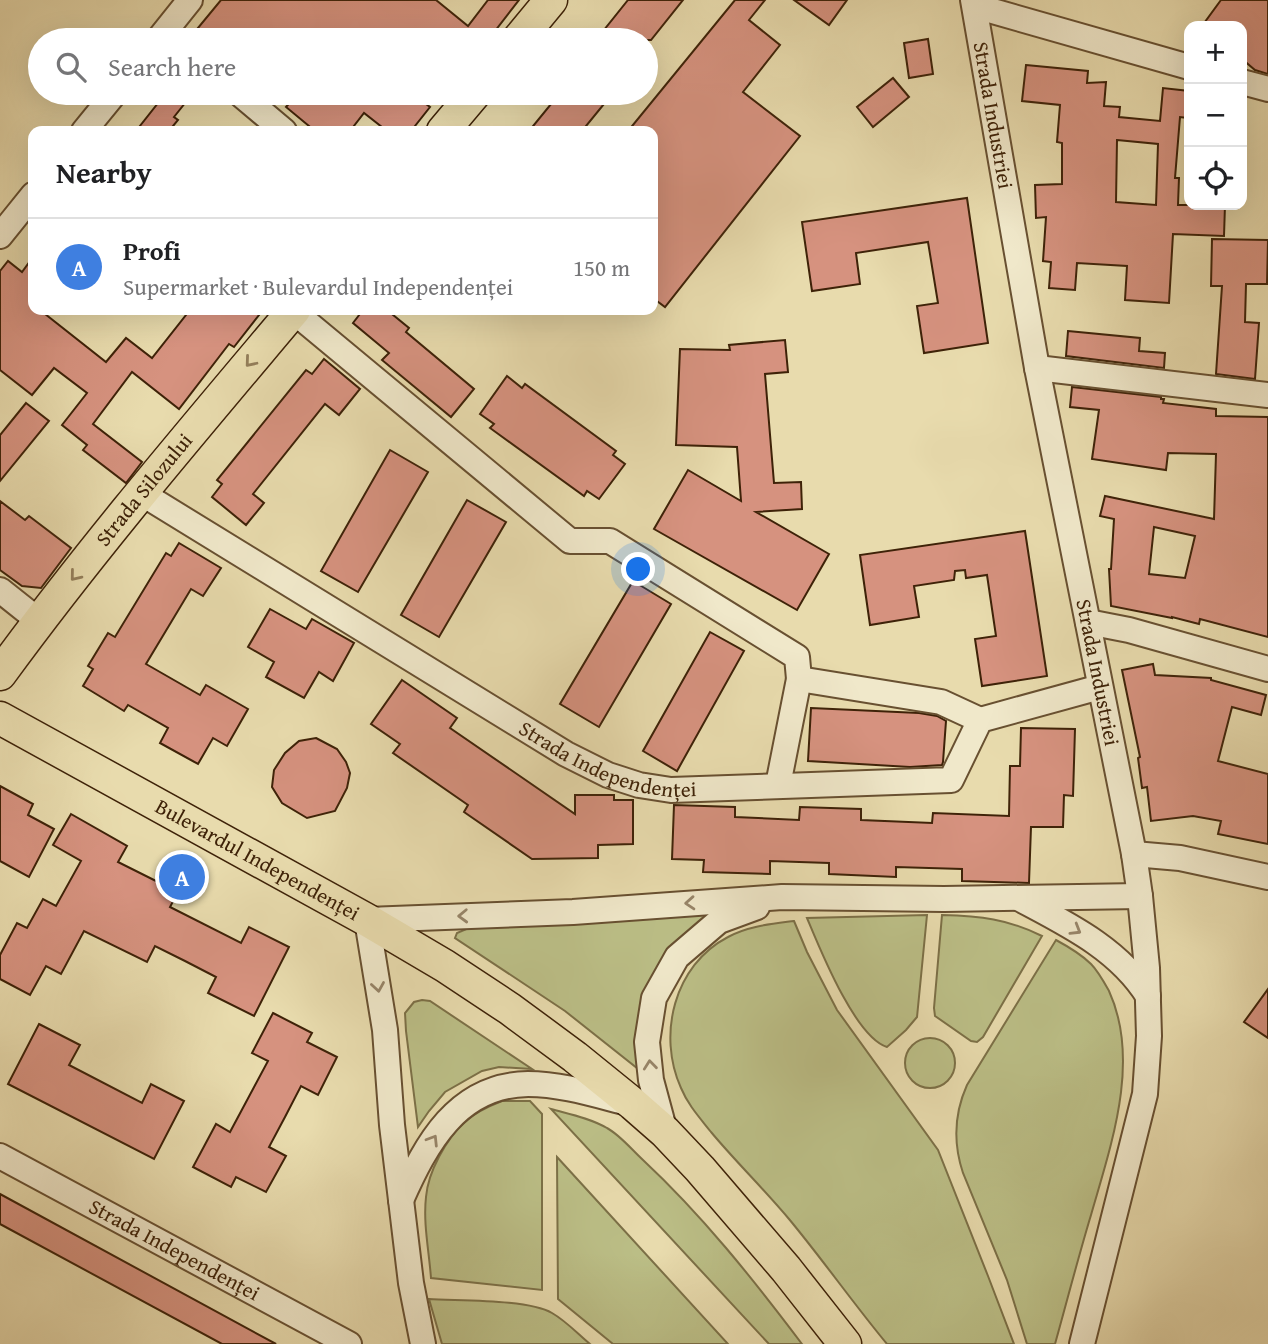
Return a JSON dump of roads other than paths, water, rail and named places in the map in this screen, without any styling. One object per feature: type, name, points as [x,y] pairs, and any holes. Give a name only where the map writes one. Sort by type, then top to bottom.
[{"type":"main road","points":[[528,28],[551,0]]},
{"type":"main road","points":[[447,126],[465,105]]},
{"type":"main road","name":"Strada Silozului","points":[[0,674],[141,493],[290,315]]},
{"type":"main road","name":"Bulevardul Independenței","points":[[0,718],[368,920],[445,966],[575,1057],[665,1132],[733,1206],[845,1344]]},
{"type":"street","points":[[172,28],[190,0]]},
{"type":"street","points":[[974,3],[1184,66]]},
{"type":"street","name":"Strada Industriei","points":[[974,3],[1037,368],[1140,896],[1149,1035],[1145,1094],[1083,1344]]},
{"type":"street","points":[[1247,83],[1268,89]]},
{"type":"street","points":[[88,126],[106,105]]},
{"type":"street","points":[[253,105],[278,126]]},
{"type":"street","points":[[0,236],[28,201]]},
{"type":"street","points":[[298,315],[569,541],[610,541],[797,657],[799,679],[778,785]]},
{"type":"street","points":[[1037,368],[1268,395]]},
{"type":"street","name":"Strada Independenței","points":[[141,493],[566,754],[608,775],[639,785],[671,790],[951,780],[980,720]]},
{"type":"street","points":[[0,590],[39,621]]},
{"type":"street","points":[[1088,622],[1129,630],[1268,669]]},
{"type":"street","points":[[799,679],[941,702],[980,720],[1100,687]]},
{"type":"street","points":[[1133,854],[1180,858],[1268,877]]},
{"type":"street","points":[[423,1344],[411,1283],[392,1125],[385,1030],[368,920],[573,912],[782,897],[944,899],[1140,896]]},
{"type":"street","points":[[665,1132],[651,1080],[647,1042],[654,998],[677,957],[719,921],[782,897]]},
{"type":"street","points":[[1016,897],[1085,935],[1106,950],[1148,996]]},
{"type":"street","points":[[401,1201],[437,1133],[472,1099],[495,1089],[527,1084],[565,1088],[633,1104]]},
{"type":"street","name":"Strada Independenței","points":[[0,1156],[349,1344]]},
{"type":"place","name":"Profi","points":[[182,877]]}]
